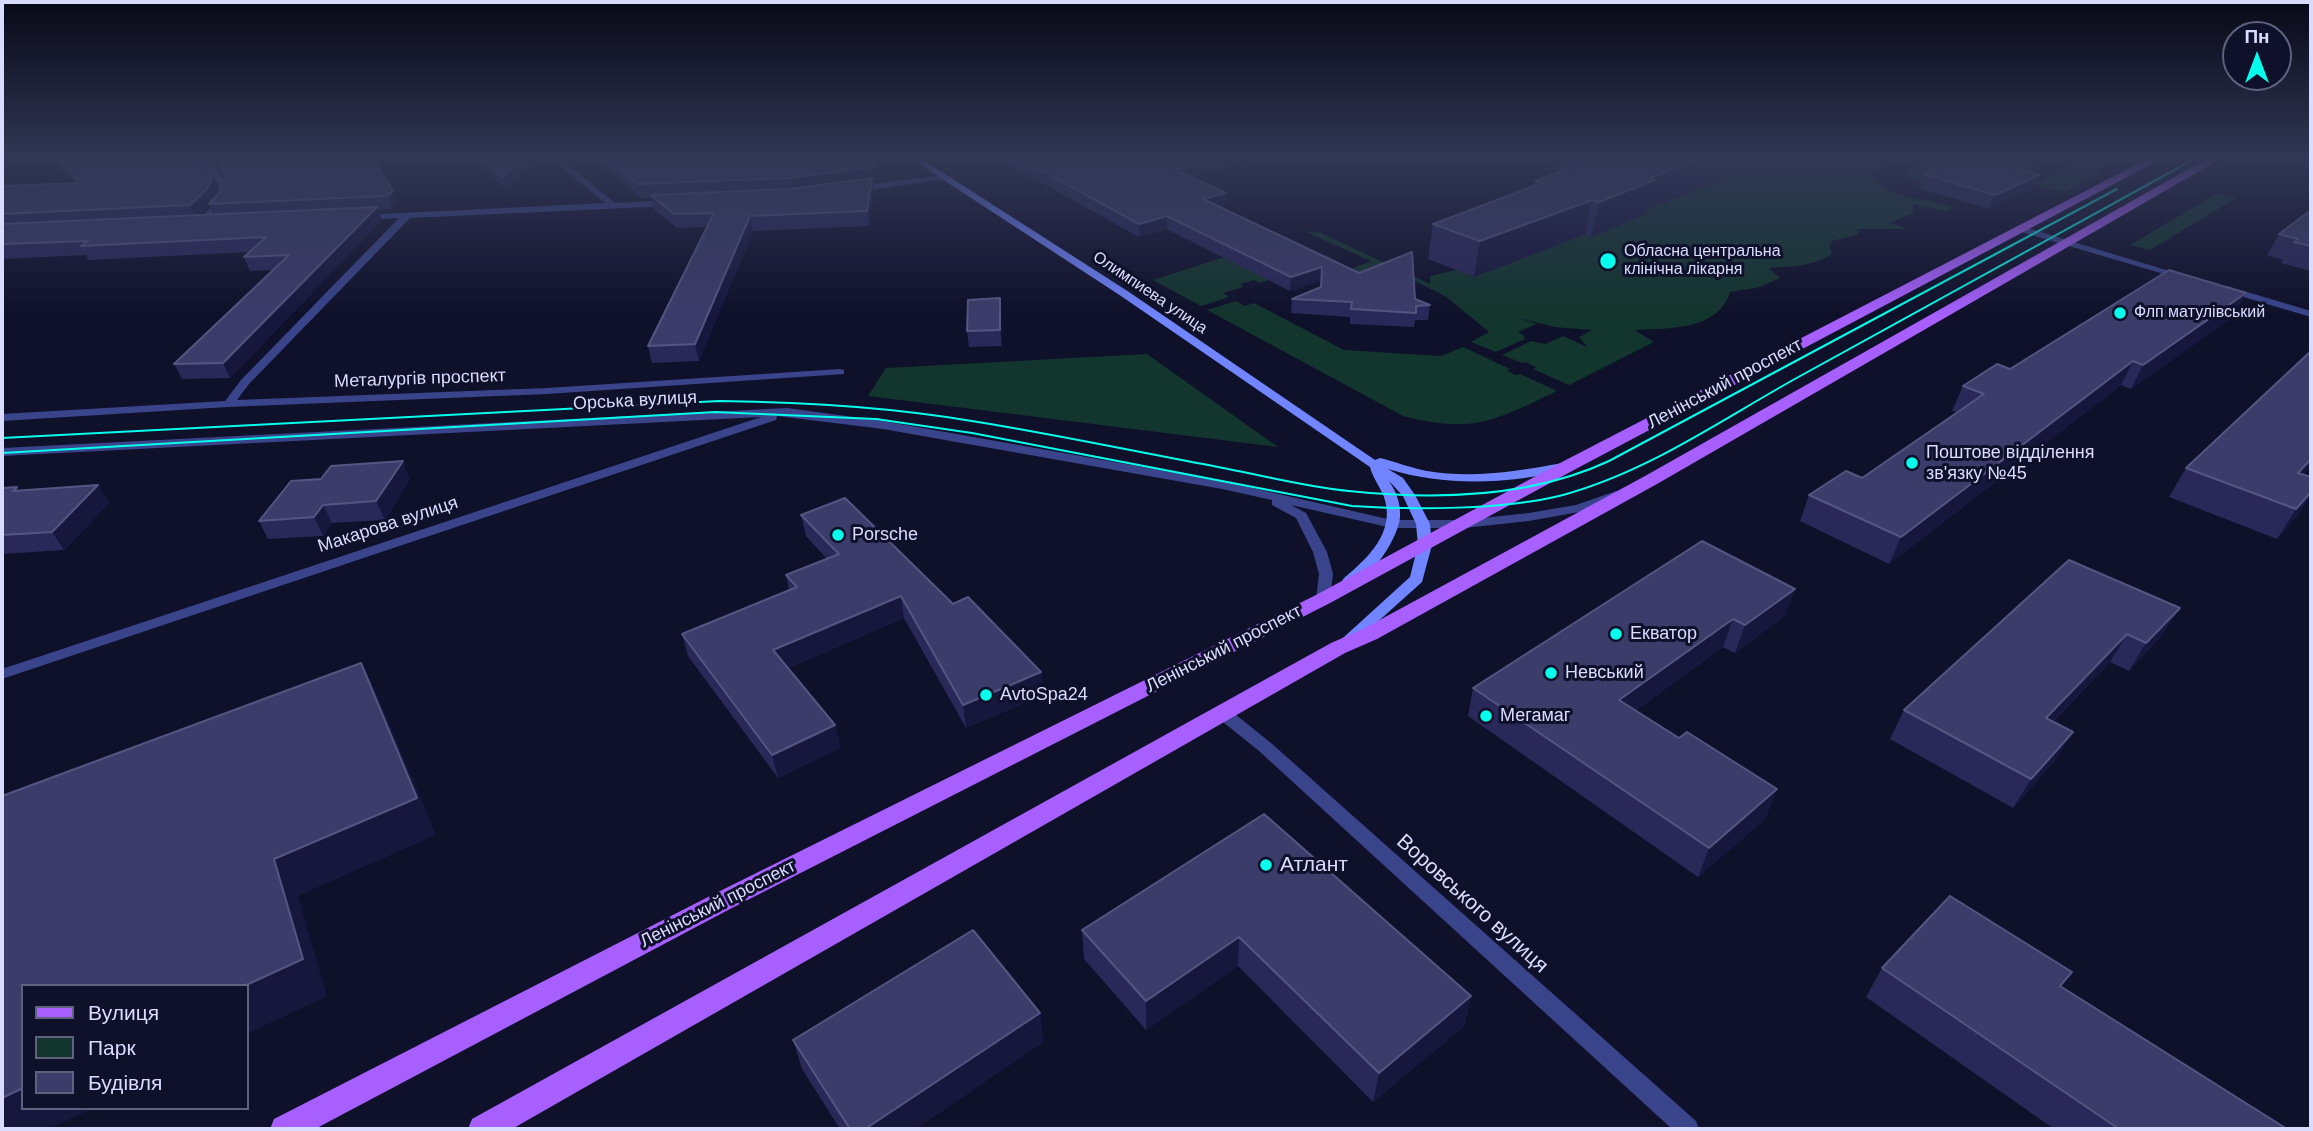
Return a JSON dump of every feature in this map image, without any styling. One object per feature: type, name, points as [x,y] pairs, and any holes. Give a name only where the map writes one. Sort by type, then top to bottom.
[{"type":"main road","name":"Олимпиева улица","points":[[996,211],[1366,457]]},
{"type":"main road","name":"Ленінський проспект","points":[[285,1129],[721,902],[1323,599],[1566,467],[2056,211]]},
{"type":"main road","points":[[1338,648],[1370,634],[1651,480],[2124,211]]},
{"type":"main road","points":[[1366,457],[1426,476],[1454,479],[1523,475],[1566,467]]},
{"type":"main road","points":[[1323,599],[1382,551],[1392,524],[1394,509],[1391,495],[1385,482],[1366,457]]},
{"type":"main road","points":[[496,1126],[1224,715],[1338,648],[1363,630],[1417,579],[1425,545],[1423,524],[1409,495],[1398,481],[1366,457]]},
{"type":"street","points":[[200,224],[213,211]]},
{"type":"street","points":[[353,217],[494,211]]},
{"type":"street","points":[[228,404],[245,382],[408,215]]},
{"type":"street","points":[[186,225],[213,223]]},
{"type":"street","points":[[2021,229],[2195,280]]},
{"type":"street","points":[[2221,288],[2311,314]]},
{"type":"street","name":"Металургів проспект","points":[[2,418],[228,404],[547,391],[840,372]]},
{"type":"street","name":"Орська вулиця","points":[[2,452],[787,412],[883,425],[1263,494],[1392,524],[1464,524],[1579,508],[1651,480]]},
{"type":"street","name":"Макарова вулиця","points":[[2,674],[787,412]]},
{"type":"street","points":[[1263,494],[1301,516],[1320,552],[1326,574],[1323,599]]},
{"type":"street","name":"Воровського вулиця","points":[[1224,715],[1265,747],[1688,1129]]},
{"type":"green space","points":[[1913,211],[1890,223],[1907,229],[1856,229],[1859,234],[1832,241],[1829,247],[1832,254],[1824,258],[1802,265],[1769,268],[1780,278],[1760,287],[1730,292],[1724,305],[1703,321],[1676,327],[1635,330],[1654,342],[1569,385],[1533,369],[1536,367],[1525,362],[1502,355],[1531,341],[1545,344],[1563,336],[1587,347],[1579,337],[1592,330],[1554,327],[1519,318],[1537,324],[1518,332],[1525,336],[1525,339],[1496,352],[1471,342],[1489,332],[1445,296],[1417,282],[1338,277],[1339,274],[1371,261],[1304,231],[1321,233],[1430,284],[1430,276],[1456,270],[1474,277],[1585,234],[1591,237],[1646,214],[1642,212]]},
{"type":"green space","points":[[2188,211],[2215,211],[2150,250],[2130,245]]},
{"type":"green space","points":[[1283,238],[1235,262],[1268,280],[1260,283],[1254,280],[1241,284],[1243,287],[1223,293],[1229,297],[1201,306],[1153,280]]},
{"type":"green space","points":[[1236,301],[1245,306],[1254,303],[1344,350],[1441,356],[1463,347],[1510,369],[1507,371],[1557,391],[1483,422],[1447,424],[1403,416],[1207,310]]},
{"type":"green space","points":[[1147,354],[1278,447],[868,396],[886,368]]},
{"type":"building","points":[[2,211],[69,211],[2,214]]},
{"type":"building","points":[[294,211],[373,211],[223,363],[174,364],[289,255],[244,257],[266,237],[81,246],[88,241],[2,244],[2,224]]},
{"type":"building","points":[[670,211],[867,211],[750,216],[695,344],[648,346],[714,213],[674,214]]},
{"type":"building","points":[[1115,211],[1228,211],[1359,273],[1412,252],[1415,299],[1430,305],[1416,306],[1416,313],[1351,309],[1352,302],[1292,299],[1321,287],[1322,267],[1291,277],[1167,216],[1139,224]]},
{"type":"building","points":[[1468,211],[1563,211],[1480,241],[1433,224]]},
{"type":"building","points":[[2311,211],[2311,246],[2294,242],[2298,239],[2279,234]]},
{"type":"building","points":[[2169,270],[2246,293],[2143,365],[2133,361],[1901,537],[1809,495],[1846,471],[1862,478],[1984,394],[1963,386],[1997,364],[2010,369]]},
{"type":"building","points":[[1000,298],[1000,330],[967,331],[968,300]]},
{"type":"building","points":[[2311,351],[2311,459],[2298,473],[2311,477],[2311,492],[2296,509],[2186,468]]},
{"type":"building","points":[[403,461],[376,501],[323,505],[314,517],[259,521],[291,481],[321,479],[331,466]]},
{"type":"building","points":[[98,485],[52,532],[2,535],[2,488],[17,487],[13,491]]},
{"type":"building","points":[[845,498],[953,604],[968,597],[1041,672],[963,705],[901,596],[773,650],[835,725],[772,755],[682,634],[797,587],[786,575],[839,554],[801,515]]},
{"type":"building","points":[[1702,541],[1795,589],[1745,625],[1733,619],[1619,700],[1679,738],[1687,732],[1777,789],[1709,848],[1473,688]]},
{"type":"building","points":[[2069,560],[2180,608],[2146,643],[2127,634],[2046,718],[2073,732],[2031,779],[1904,710]]},
{"type":"building","points":[[361,663],[417,798],[274,859],[303,959],[248,984],[21,984],[21,1089],[2,1098],[2,796]]},
{"type":"building","points":[[1264,814],[1471,996],[1379,1073],[1239,937],[1146,1001],[1082,930]]},
{"type":"building","points":[[1950,896],[2072,972],[2060,986],[2287,1129],[2119,1129],[1882,968]]},
{"type":"building","points":[[973,930],[1040,1013],[865,1129],[850,1129],[793,1040]]},
{"type":"tram line","points":[[2,438],[719,401],[784,403],[849,406],[946,417],[1333,489],[1414,495],[1481,493],[1547,483],[1609,461],[2076,211]]},
{"type":"tram line","points":[[2,453],[715,412],[876,419],[972,433],[1352,506],[1430,508],[1514,504],[1563,495],[1653,460],[2100,211]]},
{"type":"place","name":"Обласна центральна клінічна лікарня","points":[[1608,261]]},
{"type":"place","name":"Флп матулівський","points":[[2120,313]]},
{"type":"place","name":"Поштове відділення зв'язку №45","points":[[1912,463]]},
{"type":"place","name":"Porsche","points":[[838,535]]},
{"type":"place","name":"Екватор","points":[[1616,634]]},
{"type":"place","name":"Невський","points":[[1551,673]]},
{"type":"place","name":"AvtoSpa24","points":[[986,695]]},
{"type":"place","name":"Мегамаг","points":[[1486,716]]},
{"type":"place","name":"Атлант","points":[[1266,865]]}]
